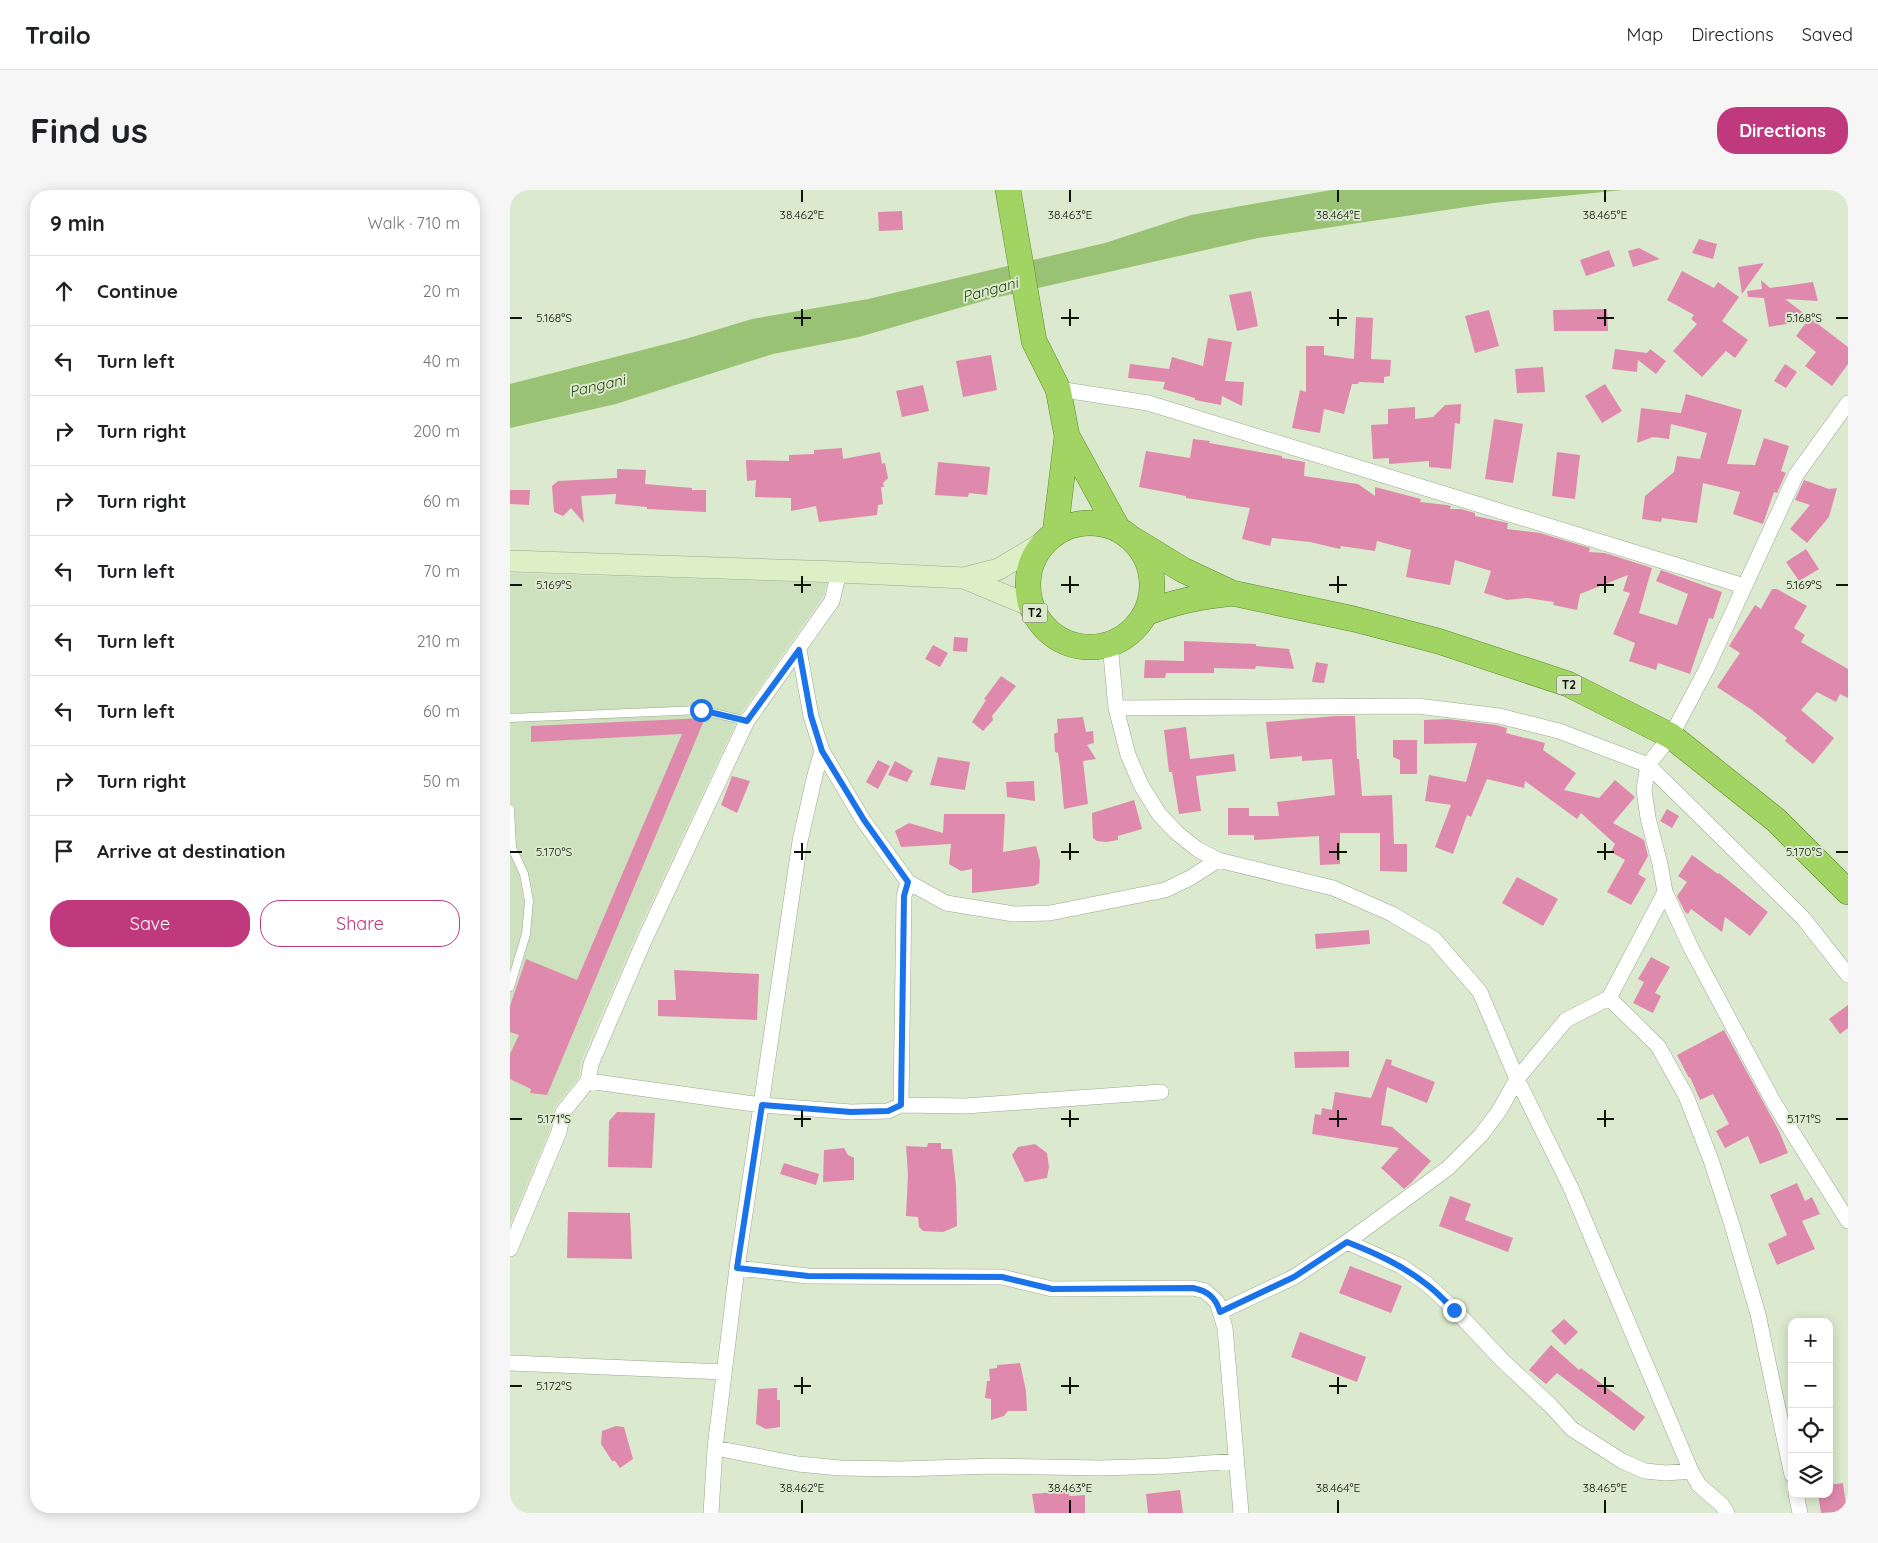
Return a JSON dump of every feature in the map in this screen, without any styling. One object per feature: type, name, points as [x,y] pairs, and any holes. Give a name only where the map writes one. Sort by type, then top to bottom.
[{"type":"highway","name":"T2","points":[[1010,200],[1034,341],[1058,389],[1067,436],[1051,537]]},
{"type":"highway","name":"T2","points":[[1067,436],[1126,535],[1146,556],[1152,575],[1152,595],[1146,613],[1131,632],[1110,644],[1086,647],[1063,641],[1044,626],[1031,606],[1028,582],[1033,560],[1051,537],[1070,526],[1086,523],[1102,524],[1126,535],[1183,570],[1232,593],[1354,619],[1504,662],[1568,684],[1670,736],[1776,820],[1848,892]]},
{"type":"highway","name":"T2","points":[[1146,613],[1192,598],[1232,593]]},
{"type":"main road","points":[[510,561],[964,578],[999,569],[1051,537]]},
{"type":"main road","points":[[964,578],[1031,606]]},
{"type":"street","points":[[1058,389],[1148,403],[1744,586]]},
{"type":"street","points":[[1848,403],[1796,475],[1706,670],[1670,736],[1648,765],[1644,790],[1648,818],[1665,892],[1695,956],[1774,1103],[1848,1221]]},
{"type":"street","points":[[510,1249],[559,1132],[563,1112],[588,1081],[591,1064],[644,941],[747,721],[832,601],[839,572]]},
{"type":"street","points":[[1110,644],[1116,708],[1128,755],[1141,785],[1159,814],[1177,833],[1197,849],[1218,860],[1333,888],[1392,914],[1434,939],[1480,992],[1517,1079],[1570,1186],[1691,1471],[1699,1485],[1722,1505],[1727,1513]]},
{"type":"street","points":[[799,650],[811,716],[822,751],[864,820],[908,882],[946,903],[1014,914],[1050,913],[1165,890],[1190,878],[1218,860]]},
{"type":"street","points":[[1116,708],[1416,706],[1499,716],[1559,731],[1648,765],[1803,918],[1848,975]]},
{"type":"street","points":[[711,1513],[715,1448],[737,1268],[800,841],[822,751]]},
{"type":"street","points":[[901,1105],[904,896],[908,882]]},
{"type":"street","points":[[1220,1312],[1294,1277],[1347,1242],[1448,1168],[1481,1135],[1499,1111],[1517,1079],[1566,1020],[1609,998],[1665,892]]},
{"type":"street","points":[[1609,998],[1658,1046],[1686,1096],[1711,1160],[1758,1314],[1788,1456]]},
{"type":"street","points":[[588,1081],[762,1105],[851,1112],[888,1111],[901,1105],[966,1106],[1161,1092]]},
{"type":"street","points":[[1347,1242],[1401,1266],[1427,1284],[1572,1429],[1622,1461],[1645,1471],[1666,1473],[1691,1471]]},
{"type":"street","points":[[737,1268],[808,1276],[1002,1277],[1052,1289],[1193,1288],[1205,1290],[1217,1302],[1225,1328],[1241,1513]]},
{"type":"street","points":[[510,1363],[724,1372]]},
{"type":"street","points":[[715,1448],[798,1464],[840,1468],[902,1469],[993,1466],[1110,1468],[1236,1461]]},
{"type":"street","points":[[1797,1498],[1800,1513]]},
{"type":"lane","points":[[510,718],[701,710],[747,721]]},
{"type":"lane","points":[[510,809],[512,848],[524,874],[529,901],[526,934],[510,987]]},
{"type":"shaded area","points":[[510,573],[827,583],[823,597],[739,716],[635,937],[581,1061],[579,1077],[554,1108],[550,1129],[510,1224]]},
{"type":"water","name":"Pangani","points":[[1331,190],[1623,190],[1493,203],[1258,238],[990,299],[859,337],[773,354],[616,404],[510,428],[510,384],[689,338],[752,319],[868,299],[1105,243],[1191,215]]},
{"type":"building","points":[[902,211],[903,230],[879,231],[878,212]]},
{"type":"building","points":[[1699,239],[1717,244],[1713,259],[1692,253]]},
{"type":"building","points":[[1639,248],[1660,259],[1633,267],[1628,251]]},
{"type":"building","points":[[1609,250],[1615,266],[1586,276],[1580,260]]},
{"type":"building","points":[[1764,263],[1742,294],[1738,267]]},
{"type":"building","points":[[1682,271],[1714,288],[1718,282],[1739,297],[1722,321],[1748,340],[1735,358],[1726,351],[1702,377],[1673,351],[1697,324],[1691,319],[1694,315],[1667,300]]},
{"type":"building","points":[[1761,280],[1770,288],[1813,282],[1818,301],[1785,299],[1848,347],[1848,364],[1832,386],[1805,366],[1816,352],[1796,336],[1808,320],[1769,327],[1764,298],[1748,297],[1747,291],[1762,289]]},
{"type":"building","points":[[1251,291],[1258,326],[1237,331],[1229,295]]},
{"type":"building","points":[[1607,309],[1608,331],[1554,331],[1553,310]]},
{"type":"building","points":[[1489,310],[1499,346],[1475,353],[1465,316]]},
{"type":"building","points":[[1356,317],[1373,318],[1371,359],[1391,360],[1390,376],[1384,377],[1384,383],[1359,382],[1358,384],[1352,384],[1344,414],[1324,409],[1320,433],[1292,428],[1300,390],[1306,392],[1306,346],[1324,346],[1324,355],[1354,359]]},
{"type":"building","points":[[1208,338],[1232,342],[1225,381],[1244,382],[1242,406],[1222,396],[1221,405],[1195,400],[1195,398],[1163,389],[1165,382],[1128,378],[1130,364],[1169,369],[1172,357],[1203,366]]},
{"type":"building","points":[[1615,349],[1647,353],[1650,349],[1666,361],[1656,374],[1638,360],[1637,372],[1612,369]]},
{"type":"building","points":[[991,355],[997,390],[963,397],[956,361]]},
{"type":"building","points":[[1785,364],[1797,372],[1786,388],[1774,381]]},
{"type":"building","points":[[1543,367],[1545,392],[1517,393],[1515,369]]},
{"type":"building","points":[[1605,384],[1622,411],[1602,423],[1585,396]]},
{"type":"building","points":[[923,385],[929,411],[902,417],[896,391]]},
{"type":"building","points":[[1686,394],[1742,410],[1727,464],[1755,465],[1764,438],[1789,446],[1781,471],[1786,473],[1777,493],[1774,492],[1763,524],[1733,514],[1740,492],[1703,483],[1697,523],[1662,518],[1661,522],[1642,519],[1645,496],[1674,472],[1677,456],[1700,459],[1707,433],[1671,424],[1669,439],[1653,437],[1637,443],[1641,408],[1681,413]]},
{"type":"building","points":[[1461,404],[1460,424],[1455,423],[1451,469],[1429,467],[1429,461],[1389,464],[1389,458],[1373,459],[1371,425],[1388,424],[1388,409],[1415,407],[1415,419],[1433,417],[1445,405]]},
{"type":"building","points":[[1494,419],[1523,424],[1513,483],[1485,479]]},
{"type":"building","points":[[1193,439],[1305,462],[1304,476],[1358,484],[1375,496],[1375,487],[1421,499],[1420,502],[1451,506],[1450,509],[1461,509],[1475,513],[1475,516],[1508,523],[1507,529],[1540,533],[1590,548],[1589,552],[1605,553],[1652,568],[1639,613],[1677,625],[1688,594],[1656,581],[1661,570],[1722,592],[1713,619],[1709,618],[1690,674],[1658,663],[1656,670],[1629,661],[1635,643],[1613,634],[1630,593],[1623,591],[1628,575],[1580,594],[1577,610],[1553,605],[1554,602],[1527,598],[1507,600],[1484,593],[1491,571],[1455,560],[1450,585],[1406,577],[1411,550],[1377,541],[1375,551],[1341,546],[1340,549],[1310,542],[1272,538],[1270,546],[1242,539],[1250,508],[1186,498],[1186,496],[1139,487],[1146,451],[1190,458]]},
{"type":"building","points":[[842,448],[843,459],[880,452],[882,464],[885,463],[888,478],[883,483],[884,487],[881,487],[883,504],[878,505],[877,515],[819,522],[816,506],[791,511],[791,498],[755,497],[756,480],[747,481],[746,460],[789,461],[789,455],[814,454],[814,450]]},
{"type":"building","points":[[1557,452],[1580,455],[1575,499],[1552,496]]},
{"type":"building","points":[[938,462],[990,467],[987,495],[969,493],[968,497],[935,495]]},
{"type":"building","points":[[617,469],[646,470],[645,484],[706,490],[706,512],[647,509],[647,507],[615,504],[616,494],[581,496],[584,523],[571,508],[563,516],[554,512],[552,486],[558,481],[617,478]]},
{"type":"building","points":[[1804,480],[1829,489],[1837,488],[1829,517],[1807,543],[1790,529],[1810,505],[1795,500]]},
{"type":"building","points":[[510,490],[530,490],[529,505],[510,504]]},
{"type":"building","points":[[1806,549],[1819,569],[1799,581],[1786,562]]},
{"type":"building","points":[[1772,589],[1777,589],[1807,606],[1794,628],[1805,635],[1801,642],[1848,669],[1848,698],[1840,694],[1836,702],[1817,692],[1801,710],[1834,738],[1813,764],[1785,741],[1787,738],[1752,710],[1717,687],[1740,653],[1729,646],[1755,605],[1761,609]]},
{"type":"building","points":[[954,637],[968,638],[967,652],[953,651]]},
{"type":"building","points":[[1184,641],[1256,644],[1256,646],[1289,649],[1294,669],[1256,666],[1255,669],[1214,668],[1214,673],[1166,673],[1165,678],[1144,678],[1145,660],[1184,661]]},
{"type":"building","points":[[933,645],[948,653],[940,667],[925,659]]},
{"type":"building","points":[[1316,662],[1328,664],[1324,683],[1312,682]]},
{"type":"building","points":[[1001,676],[1016,686],[992,716],[993,720],[983,731],[972,722],[986,700],[984,699]]},
{"type":"building","points":[[1355,716],[1357,759],[1359,759],[1362,796],[1392,795],[1394,844],[1407,844],[1407,872],[1380,871],[1380,833],[1340,833],[1340,864],[1320,865],[1319,836],[1254,840],[1254,835],[1228,835],[1228,808],[1249,808],[1249,816],[1279,816],[1277,802],[1335,795],[1332,759],[1302,761],[1302,756],[1270,759],[1266,722]]},
{"type":"building","points":[[1083,717],[1086,732],[1093,731],[1094,743],[1087,745],[1096,759],[1083,761],[1088,804],[1064,809],[1058,753],[1055,752],[1054,734],[1058,732],[1057,719]]},
{"type":"building","points":[[705,718],[547,1095],[530,1093],[531,1089],[510,1079],[510,1054],[519,1035],[510,1032],[510,1006],[526,959],[577,980],[682,734],[531,742],[531,726]]},
{"type":"building","points":[[1448,719],[1496,725],[1507,728],[1506,733],[1545,743],[1543,750],[1576,773],[1564,790],[1599,798],[1615,780],[1635,797],[1613,823],[1644,840],[1648,856],[1638,874],[1646,879],[1631,905],[1607,892],[1625,860],[1611,852],[1615,844],[1581,813],[1577,819],[1525,781],[1524,788],[1487,779],[1471,817],[1467,815],[1453,854],[1435,847],[1451,805],[1425,801],[1429,775],[1466,782],[1477,743],[1424,744],[1424,720]]},
{"type":"building","points":[[1186,727],[1190,759],[1234,754],[1236,771],[1196,776],[1201,811],[1179,814],[1172,772],[1169,772],[1164,730]]},
{"type":"building","points":[[1393,740],[1417,740],[1417,774],[1400,774],[1400,760],[1393,757]]},
{"type":"building","points":[[938,757],[970,762],[965,790],[930,785]]},
{"type":"building","points":[[878,760],[890,766],[878,789],[866,782]]},
{"type":"building","points":[[895,761],[913,771],[907,782],[888,775]]},
{"type":"building","points":[[732,776],[750,781],[737,813],[721,805]]},
{"type":"building","points":[[1034,781],[1035,801],[1007,797],[1006,782]]},
{"type":"building","points":[[1134,800],[1142,829],[1118,836],[1118,840],[1106,842],[1097,841],[1093,838],[1092,813]]},
{"type":"building","points":[[1667,809],[1679,816],[1672,828],[1660,821]]},
{"type":"building","points":[[944,814],[1005,814],[1003,852],[1036,846],[1040,861],[1039,883],[1034,886],[972,893],[972,869],[961,871],[949,864],[951,844],[901,847],[895,831],[909,823],[943,833]]},
{"type":"building","points":[[1692,855],[1719,873],[1768,912],[1750,936],[1725,917],[1722,932],[1691,909],[1688,914],[1685,912],[1677,896],[1687,882],[1678,876]]},
{"type":"building","points":[[1517,877],[1558,899],[1543,926],[1502,903]]},
{"type":"building","points":[[1369,930],[1370,944],[1316,949],[1315,934]]},
{"type":"building","points":[[1651,957],[1670,967],[1655,993],[1661,996],[1653,1013],[1633,1003],[1644,982],[1638,979]]},
{"type":"building","points":[[674,970],[759,974],[757,1020],[658,1016],[658,1000],[676,1000]]},
{"type":"building","points":[[1848,1005],[1848,1028],[1840,1034],[1829,1019]]},
{"type":"building","points":[[1724,1030],[1779,1131],[1788,1153],[1760,1164],[1748,1136],[1725,1148],[1716,1131],[1729,1124],[1713,1094],[1700,1100],[1690,1077],[1677,1055]]},
{"type":"building","points":[[1349,1051],[1349,1067],[1295,1068],[1294,1052]]},
{"type":"building","points":[[1386,1059],[1392,1060],[1391,1065],[1435,1082],[1427,1103],[1387,1087],[1381,1125],[1392,1127],[1431,1161],[1404,1189],[1381,1168],[1399,1148],[1312,1134],[1315,1114],[1321,1115],[1322,1108],[1332,1110],[1335,1092],[1371,1098]]},
{"type":"building","points":[[617,1112],[655,1113],[652,1168],[608,1167],[609,1121]]},
{"type":"building","points":[[928,1143],[941,1143],[941,1149],[952,1149],[956,1185],[957,1226],[943,1232],[923,1231],[919,1227],[918,1217],[906,1216],[908,1174],[906,1146],[927,1147]]},
{"type":"building","points":[[1035,1144],[1047,1153],[1049,1167],[1047,1178],[1025,1182],[1012,1155],[1018,1147]]},
{"type":"building","points":[[844,1148],[848,1155],[854,1158],[854,1180],[823,1182],[824,1150]]},
{"type":"building","points":[[784,1163],[819,1174],[816,1185],[780,1174]]},
{"type":"building","points":[[1797,1183],[1805,1201],[1812,1197],[1820,1214],[1802,1221],[1815,1249],[1777,1265],[1768,1244],[1787,1235],[1770,1195]]},
{"type":"building","points":[[1450,1196],[1471,1204],[1465,1220],[1513,1238],[1508,1252],[1439,1226]]},
{"type":"building","points":[[568,1212],[630,1213],[632,1259],[567,1258]]},
{"type":"building","points":[[1350,1266],[1402,1286],[1391,1313],[1339,1293]]},
{"type":"building","points":[[1564,1319],[1578,1332],[1565,1345],[1551,1331]]},
{"type":"building","points":[[1300,1332],[1366,1357],[1357,1382],[1291,1357]]},
{"type":"building","points":[[1551,1345],[1579,1370],[1581,1368],[1645,1417],[1634,1431],[1557,1373],[1546,1384],[1529,1370]]},
{"type":"building","points":[[1020,1363],[1026,1391],[1027,1411],[1008,1411],[1004,1416],[991,1420],[991,1399],[985,1398],[987,1381],[990,1381],[989,1369],[997,1368],[997,1365]]},
{"type":"building","points":[[777,1388],[777,1400],[780,1400],[780,1427],[766,1429],[756,1424],[758,1389]]},
{"type":"building","points":[[616,1426],[624,1427],[633,1459],[620,1468],[615,1461],[612,1461],[601,1444],[602,1431]]},
{"type":"building","points":[[1843,1483],[1847,1511],[1821,1513],[1819,1498],[1833,1498],[1833,1484]]},
{"type":"building","points":[[1055,1488],[1070,1488],[1069,1496],[1085,1495],[1085,1513],[1035,1513],[1032,1494],[1055,1492]]},
{"type":"building","points":[[1180,1490],[1183,1513],[1148,1513],[1146,1494]]},
{"type":"route","points":[[701,710],[747,721],[799,650],[811,716],[822,751],[864,820],[908,882],[904,896],[901,1105],[888,1111],[851,1112],[762,1105],[737,1268],[808,1276],[1002,1277],[1052,1289],[1193,1288],[1205,1290],[1217,1302],[1220,1312],[1294,1277],[1347,1242],[1401,1266],[1427,1284],[1454,1310]]}]
